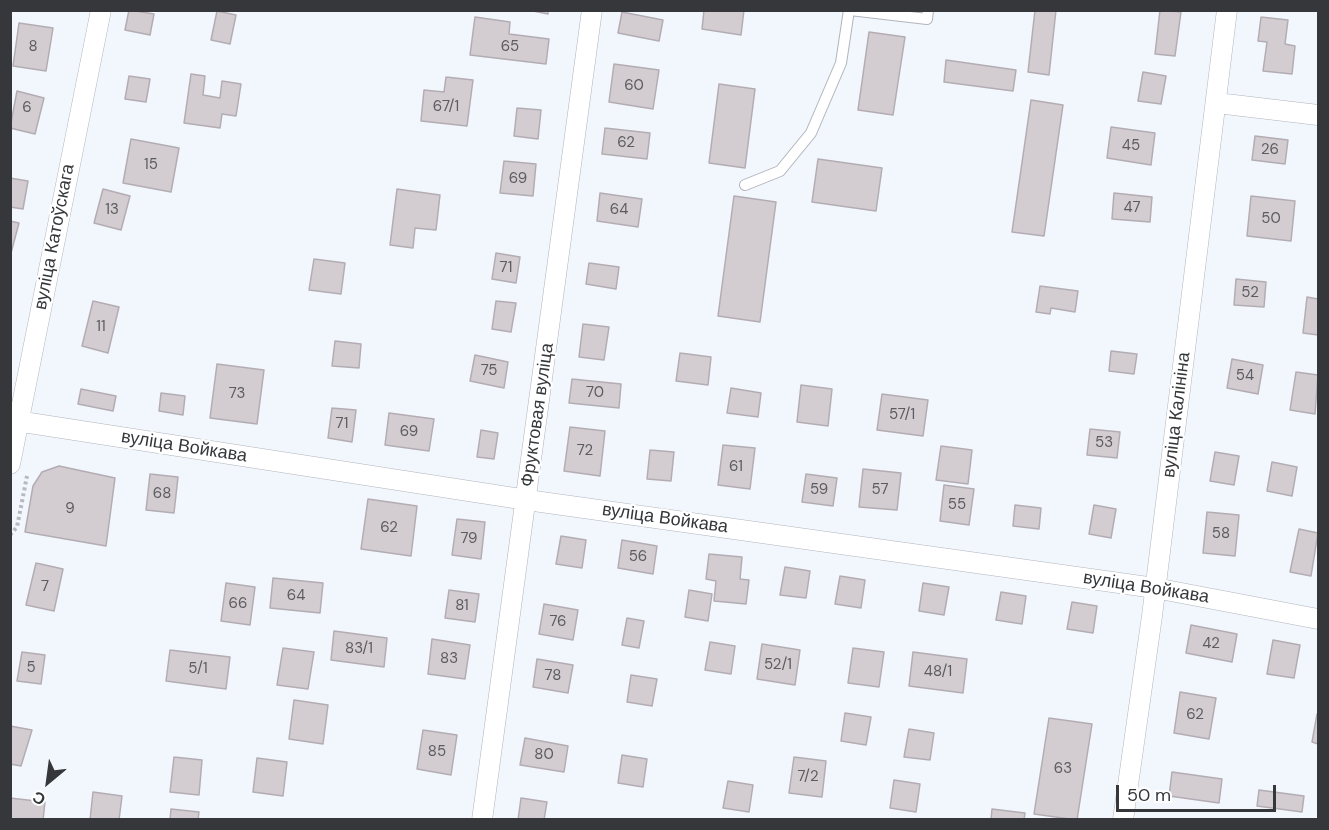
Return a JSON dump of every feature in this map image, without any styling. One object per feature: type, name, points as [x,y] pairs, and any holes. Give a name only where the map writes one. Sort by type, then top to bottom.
[{"type":"street","name":"вуліца Катоўскага","points":[[11,458],[14,421],[101,10]]},
{"type":"street","name":"Фруктовая вуліца","points":[[482,819],[592,10]]},
{"type":"street","name":"вуліца Калініна","points":[[1123,819],[1155,588],[1227,10]]},
{"type":"street","points":[[1217,103],[1318,115]]},
{"type":"street","name":"вуліца Войкава","points":[[14,421],[527,500],[1155,588],[1318,618]]},
{"type":"lane","points":[[745,185],[780,171],[811,133],[842,63],[849,10],[927,19],[928,10]]},
{"type":"path","points":[[10,535],[17,527],[30,456],[11,458]]},
{"type":"building","points":[[129,10],[154,14],[150,35],[125,30]]},
{"type":"building","points":[[528,10],[548,10],[548,14]]},
{"type":"building","points":[[704,10],[744,10],[741,35],[702,29]]},
{"type":"building","points":[[1035,10],[1056,10],[1049,75],[1028,72]]},
{"type":"building","points":[[1160,10],[1181,12],[1175,56],[1155,54]]},
{"type":"building","points":[[217,11],[236,15],[230,44],[211,40]]},
{"type":"building","points":[[622,12],[663,20],[659,41],[618,33]]},
{"type":"building","points":[[475,17],[510,22],[509,34],[549,39],[546,64],[470,55]]},
{"type":"building","points":[[1261,17],[1288,20],[1285,44],[1295,46],[1292,74],[1263,71],[1267,42],[1258,41]]},
{"type":"building","points":[[19,23],[53,28],[46,71],[13,66]]},
{"type":"building","points":[[869,32],[905,37],[893,115],[858,110]]},
{"type":"building","points":[[946,60],[1016,70],[1013,91],[944,82]]},
{"type":"building","points":[[614,64],[659,70],[653,109],[609,102]]},
{"type":"building","points":[[1143,72],[1166,76],[1161,104],[1138,101]]},
{"type":"building","points":[[191,74],[205,76],[203,95],[220,98],[222,81],[241,84],[236,116],[222,114],[220,128],[184,123]]},
{"type":"building","points":[[129,76],[150,79],[146,102],[125,99]]},
{"type":"building","points":[[446,77],[473,80],[467,126],[421,121],[424,90],[444,92]]},
{"type":"building","points":[[719,84],[755,89],[745,168],[709,163]]},
{"type":"building","points":[[17,91],[44,98],[35,134],[10,128]]},
{"type":"building","points":[[1031,100],[1063,105],[1044,236],[1012,232]]},
{"type":"building","points":[[517,108],[541,110],[538,139],[514,136]]},
{"type":"building","points":[[1111,127],[1155,133],[1151,165],[1107,158]]},
{"type":"building","points":[[605,128],[650,133],[647,159],[602,154]]},
{"type":"building","points":[[1255,136],[1288,140],[1285,164],[1252,160]]},
{"type":"building","points":[[131,139],[179,148],[171,192],[123,183]]},
{"type":"building","points":[[818,159],[882,168],[876,211],[812,202]]},
{"type":"building","points":[[504,161],[536,164],[533,196],[500,193]]},
{"type":"building","points":[[10,178],[28,181],[23,209],[10,207]]},
{"type":"building","points":[[103,189],[130,196],[121,230],[94,223]]},
{"type":"building","points":[[397,189],[440,195],[436,230],[415,228],[413,248],[390,245]]},
{"type":"building","points":[[600,193],[642,199],[638,227],[597,221]]},
{"type":"building","points":[[1114,193],[1152,197],[1150,222],[1112,219]]},
{"type":"building","points":[[734,196],[776,202],[760,322],[718,316]]},
{"type":"building","points":[[1251,196],[1295,201],[1291,241],[1247,236]]},
{"type":"building","points":[[10,221],[19,223],[11,253],[10,252]]},
{"type":"building","points":[[496,253],[520,257],[516,283],[492,279]]},
{"type":"building","points":[[314,259],[345,263],[341,294],[309,290]]},
{"type":"building","points":[[589,263],[619,267],[616,289],[586,284]]},
{"type":"building","points":[[1236,279],[1266,282],[1264,307],[1234,305]]},
{"type":"building","points":[[1040,286],[1078,291],[1075,312],[1051,308],[1050,314],[1036,312]]},
{"type":"building","points":[[1307,297],[1318,299],[1318,335],[1303,333]]},
{"type":"building","points":[[93,301],[119,307],[108,353],[82,346]]},
{"type":"building","points":[[496,301],[516,303],[511,332],[492,329]]},
{"type":"building","points":[[583,324],[609,327],[604,360],[579,357]]},
{"type":"building","points":[[335,341],[361,344],[359,368],[332,366]]},
{"type":"building","points":[[1111,351],[1137,354],[1134,374],[1109,371]]},
{"type":"building","points":[[680,353],[711,357],[708,385],[676,381]]},
{"type":"building","points":[[475,355],[508,362],[504,388],[470,381]]},
{"type":"building","points":[[1232,359],[1263,365],[1258,394],[1227,388]]},
{"type":"building","points":[[217,364],[264,370],[257,424],[210,418]]},
{"type":"building","points":[[1296,372],[1318,375],[1315,414],[1290,410]]},
{"type":"building","points":[[572,379],[621,384],[619,408],[569,403]]},
{"type":"building","points":[[801,385],[832,389],[828,426],[797,422]]},
{"type":"building","points":[[731,388],[761,393],[758,417],[727,413]]},
{"type":"building","points":[[81,389],[116,396],[113,411],[78,404]]},
{"type":"building","points":[[161,393],[185,396],[183,415],[159,411]]},
{"type":"building","points":[[882,394],[928,400],[923,436],[877,430]]},
{"type":"building","points":[[332,408],[356,410],[352,442],[328,438]]},
{"type":"building","points":[[389,413],[434,419],[429,451],[385,445]]},
{"type":"building","points":[[570,427],[605,431],[600,476],[564,471]]},
{"type":"building","points":[[1090,429],[1120,432],[1117,458],[1087,455]]},
{"type":"building","points":[[481,430],[498,433],[494,459],[477,457]]},
{"type":"building","points":[[723,445],[755,448],[750,489],[718,485]]},
{"type":"building","points":[[941,446],[972,450],[968,484],[936,480]]},
{"type":"building","points":[[650,450],[674,452],[671,481],[647,479]]},
{"type":"building","points":[[1215,452],[1239,456],[1234,485],[1210,481]]},
{"type":"building","points":[[1272,462],[1297,467],[1292,496],[1267,491]]},
{"type":"building","points":[[59,466],[115,478],[106,546],[25,532],[33,486],[42,472]]},
{"type":"building","points":[[863,469],[901,473],[897,510],[859,507]]},
{"type":"building","points":[[150,474],[178,477],[174,513],[146,510]]},
{"type":"building","points":[[806,474],[837,478],[833,506],[802,502]]},
{"type":"building","points":[[944,485],[974,489],[969,525],[940,521]]},
{"type":"building","points":[[368,499],[417,506],[411,556],[361,549]]},
{"type":"building","points":[[1015,505],[1041,508],[1039,529],[1013,526]]},
{"type":"building","points":[[1094,505],[1116,509],[1111,538],[1089,534]]},
{"type":"building","points":[[1207,512],[1239,515],[1235,556],[1203,553]]},
{"type":"building","points":[[457,519],[485,522],[481,559],[452,555]]},
{"type":"building","points":[[1299,529],[1318,533],[1311,576],[1290,572]]},
{"type":"building","points":[[561,536],[586,540],[582,568],[556,564]]},
{"type":"building","points":[[622,540],[657,546],[653,574],[618,568]]},
{"type":"building","points":[[709,554],[742,557],[740,579],[749,580],[746,604],[714,601],[716,581],[706,579]]},
{"type":"building","points":[[36,563],[63,569],[54,611],[26,605]]},
{"type":"building","points":[[785,567],[810,571],[806,598],[780,595]]},
{"type":"building","points":[[840,576],[865,580],[861,608],[835,604]]},
{"type":"building","points":[[273,578],[323,583],[320,613],[270,608]]},
{"type":"building","points":[[226,583],[255,587],[250,625],[221,621]]},
{"type":"building","points":[[923,583],[949,587],[944,615],[919,611]]},
{"type":"building","points":[[449,590],[479,594],[475,622],[445,618]]},
{"type":"building","points":[[689,590],[712,594],[708,621],[685,617]]},
{"type":"building","points":[[1001,592],[1026,596],[1022,624],[996,620]]},
{"type":"building","points":[[1072,602],[1097,606],[1093,633],[1067,629]]},
{"type":"building","points":[[544,604],[578,610],[573,640],[539,634]]},
{"type":"building","points":[[627,618],[644,621],[639,648],[622,645]]},
{"type":"building","points":[[1191,625],[1237,634],[1232,662],[1186,653]]},
{"type":"building","points":[[334,631],[387,638],[384,667],[331,660]]},
{"type":"building","points":[[432,639],[470,645],[465,679],[428,674]]},
{"type":"building","points":[[1273,640],[1300,645],[1294,678],[1267,674]]},
{"type":"building","points":[[710,642],[735,646],[731,674],[705,670]]},
{"type":"building","points":[[762,644],[800,650],[795,685],[757,679]]},
{"type":"building","points":[[283,648],[314,652],[308,689],[277,685]]},
{"type":"building","points":[[853,648],[884,652],[879,687],[848,683]]},
{"type":"building","points":[[170,650],[230,657],[226,689],[166,681]]},
{"type":"building","points":[[22,652],[45,655],[41,684],[17,681]]},
{"type":"building","points":[[913,652],[967,659],[963,693],[909,686]]},
{"type":"building","points":[[537,659],[573,665],[568,693],[533,687]]},
{"type":"building","points":[[631,675],[657,679],[652,706],[627,702]]},
{"type":"building","points":[[1180,692],[1216,698],[1209,739],[1174,733]]},
{"type":"building","points":[[294,700],[328,705],[323,744],[289,739]]},
{"type":"building","points":[[845,713],[871,717],[866,745],[841,741]]},
{"type":"building","points":[[1318,714],[1318,744],[1312,742]]},
{"type":"building","points":[[1049,718],[1092,724],[1077,820],[1034,814]]},
{"type":"building","points":[[10,726],[32,730],[21,766],[10,764]]},
{"type":"building","points":[[909,729],[934,733],[930,760],[904,757]]},
{"type":"building","points":[[423,730],[457,735],[451,775],[417,769]]},
{"type":"building","points":[[525,738],[568,746],[564,772],[520,765]]},
{"type":"building","points":[[622,755],[647,759],[643,787],[618,783]]},
{"type":"building","points":[[174,757],[202,760],[199,795],[170,792]]},
{"type":"building","points":[[794,757],[826,761],[822,797],[789,793]]},
{"type":"building","points":[[257,758],[287,762],[283,796],[253,792]]},
{"type":"building","points":[[1172,772],[1222,779],[1219,803],[1169,796]]},
{"type":"building","points":[[894,780],[920,784],[916,812],[890,808]]},
{"type":"building","points":[[728,781],[753,785],[749,812],[723,808]]},
{"type":"building","points":[[1259,790],[1304,796],[1302,812],[1257,806]]},
{"type":"building","points":[[93,792],[122,796],[119,820],[90,820]]},
{"type":"building","points":[[10,798],[45,802],[43,820],[10,820]]},
{"type":"building","points":[[521,798],[547,802],[544,820],[518,820]]},
{"type":"building","points":[[171,809],[199,812],[198,820],[170,820]]},
{"type":"building","points":[[992,809],[1025,813],[1024,820],[991,820]]}]
